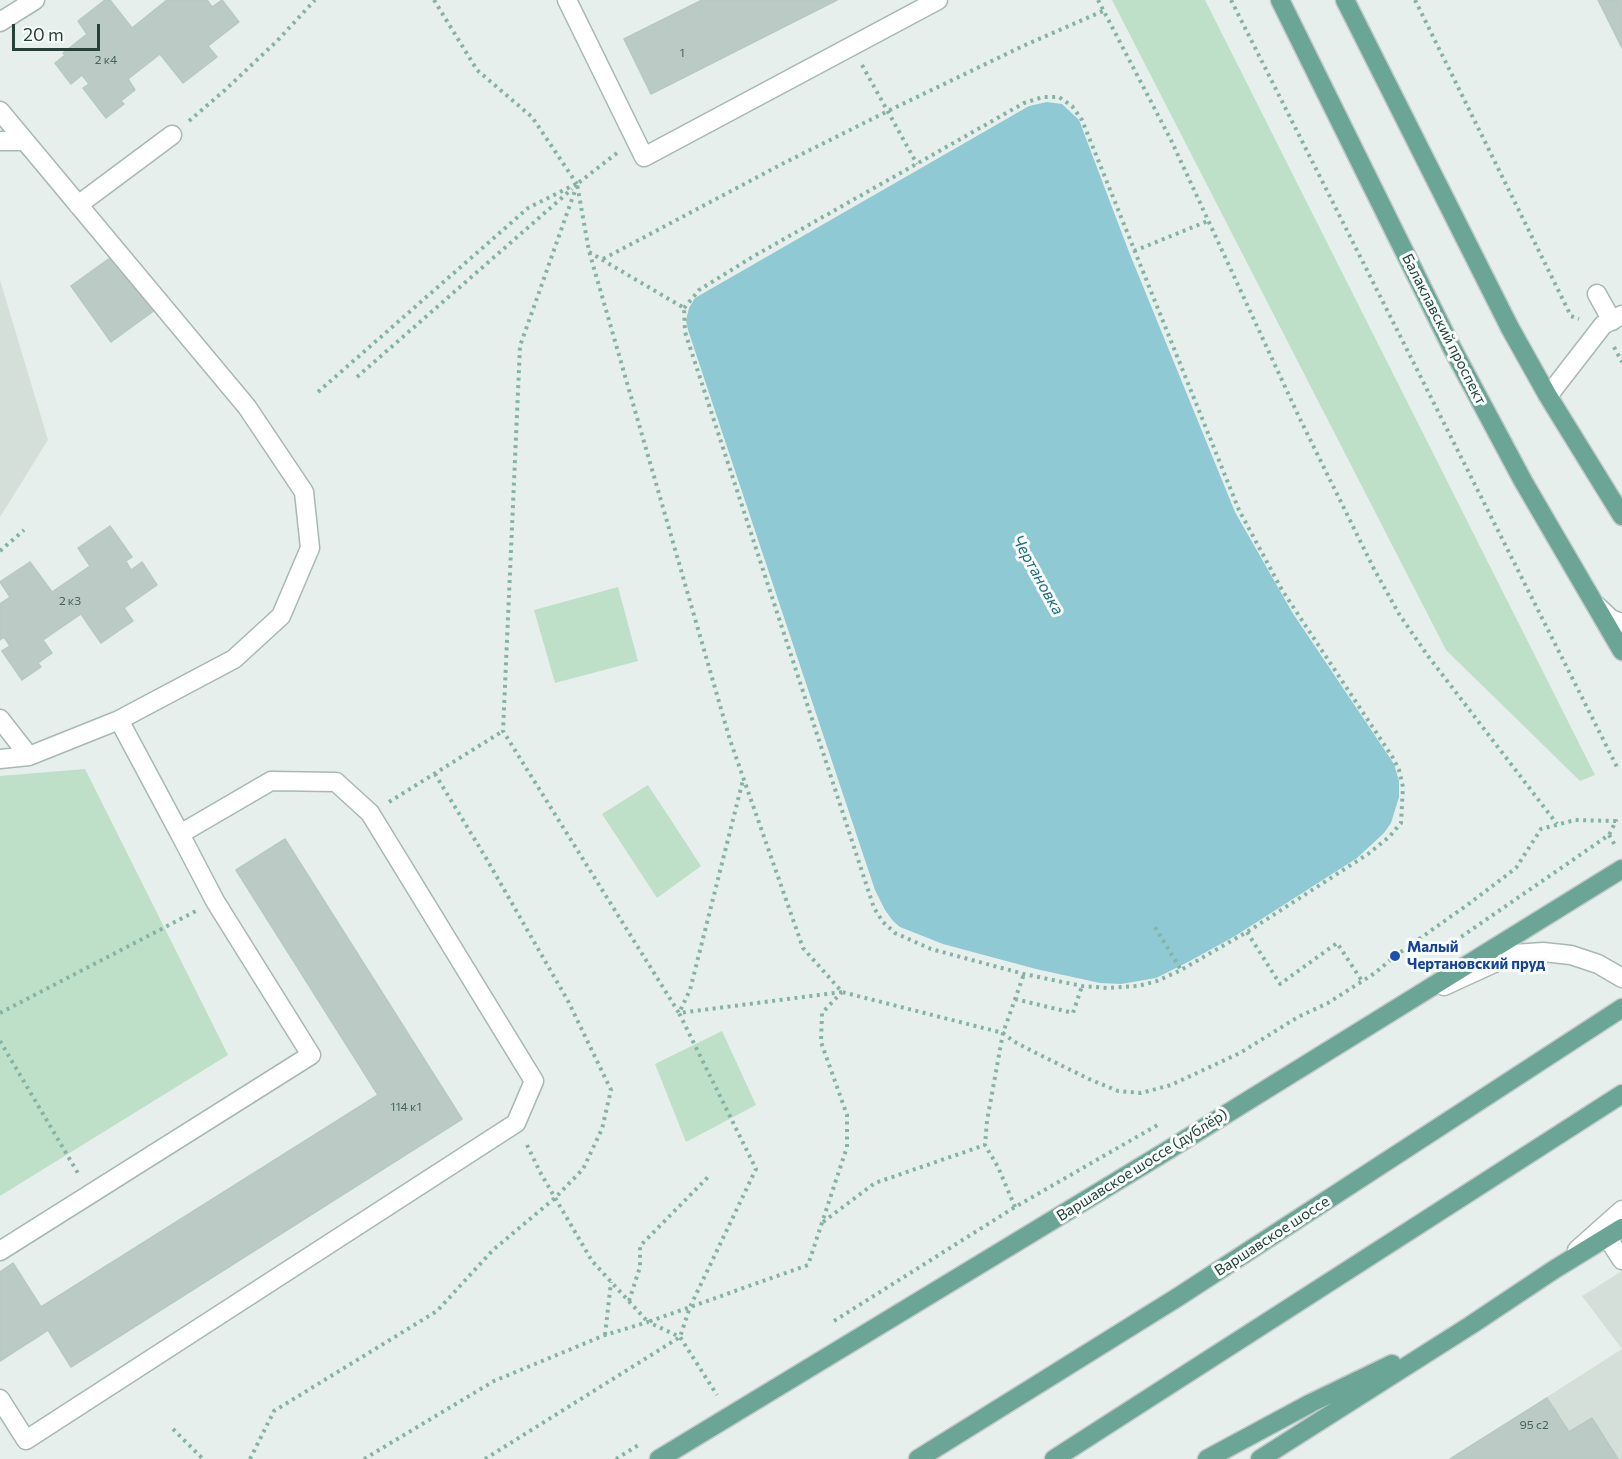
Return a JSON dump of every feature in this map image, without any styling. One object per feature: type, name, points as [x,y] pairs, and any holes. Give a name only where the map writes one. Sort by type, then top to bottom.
[{"type":"main road","name":"Балаклавский проспект","points":[[1280,0],[1452,348],[1523,481],[1622,651]]},
{"type":"main road","points":[[1345,0],[1510,328],[1548,396],[1622,516]]},
{"type":"main road","name":"Варшавское шоссе (дублёр)","points":[[659,1459],[1165,1152],[1622,869]]},
{"type":"main road","name":"Варшавское шоссе","points":[[918,1459],[1178,1297],[1622,1008]]},
{"type":"main road","points":[[1054,1459],[1622,1094]]},
{"type":"main road","points":[[1260,1459],[1555,1269],[1615,1233]]},
{"type":"main road","points":[[1207,1459],[1311,1403],[1471,1325]]},
{"type":"street","points":[[0,22],[35,0]]},
{"type":"street","points":[[567,0],[644,157],[938,0]]},
{"type":"street","points":[[0,111],[247,407],[272,442],[304,492],[310,548],[281,616],[234,659],[119,720],[29,756],[0,759]]},
{"type":"street","points":[[78,205],[172,135]]},
{"type":"street","points":[[0,141],[25,141]]},
{"type":"street","points":[[1548,396],[1612,320],[1597,294]]},
{"type":"street","points":[[1595,603],[1611,619],[1622,623]]},
{"type":"street","points":[[0,719],[29,756]]},
{"type":"street","points":[[0,1251],[310,1055],[215,901],[119,720]]},
{"type":"street","points":[[0,1399],[26,1440],[516,1123],[534,1081],[370,813],[336,782],[271,781],[180,834]]},
{"type":"street","points":[[1393,1010],[1514,954],[1543,952],[1571,955],[1598,964],[1622,978]]},
{"type":"street","points":[[1555,1269],[1622,1210]]},
{"type":"street","points":[[1615,1233],[1622,1260]]},
{"type":"path","points":[[172,135],[251,66],[315,0]]},
{"type":"path","points":[[434,0],[477,70],[532,117],[577,184],[589,251],[730,740],[803,948],[842,992]]},
{"type":"path","points":[[1098,0],[1167,131],[1299,417],[1374,569],[1399,614],[1428,656],[1557,825]]},
{"type":"path","points":[[1231,0],[1617,767]]},
{"type":"path","points":[[1415,0],[1571,316],[1586,322],[1612,320],[1622,362]]},
{"type":"path","points":[[602,259],[888,111],[1023,46],[1103,11]]},
{"type":"path","points":[[851,46],[917,164]]},
{"type":"path","points":[[1043,97],[1059,97],[1072,106],[1082,120],[1134,251],[1239,510],[1282,590],[1393,758],[1400,770],[1403,787],[1401,823],[1389,837],[1368,854],[1247,932],[1181,970],[1157,981],[1138,986],[1108,988],[1082,986],[1024,974],[931,949],[896,933],[883,922],[874,908],[685,332],[684,308],[699,290],[813,222],[1024,103],[1043,97]]},
{"type":"path","points":[[357,378],[577,184],[636,138]]},
{"type":"path","points":[[318,392],[528,208],[577,184]]},
{"type":"path","points":[[485,1459],[680,1337],[690,1307],[756,1169],[679,1013],[503,731],[520,346],[577,184]]},
{"type":"path","points":[[1134,251],[1208,221]]},
{"type":"path","points":[[589,251],[684,308]]},
{"type":"path","points":[[0,550],[24,530]]},
{"type":"path","points":[[370,813],[503,731]]},
{"type":"path","points":[[250,1459],[274,1411],[437,1311],[494,1250],[555,1198],[583,1169],[602,1129],[611,1090],[568,1001],[435,774]]},
{"type":"path","points":[[679,1013],[693,979],[744,778]]},
{"type":"path","points":[[679,1013],[842,992],[1003,1033],[1036,1053],[1118,1091],[1141,1093],[1171,1085],[1240,1053],[1362,981],[1516,868],[1541,829],[1575,820],[1616,821],[1609,835],[1446,948]]},
{"type":"path","points":[[0,1013],[215,901]]},
{"type":"path","points":[[1155,927],[1181,970]]},
{"type":"path","points":[[1247,932],[1280,984],[1337,943],[1362,981]]},
{"type":"path","points":[[1015,1207],[999,1167],[985,1145],[987,1121],[1003,1033],[1024,974]]},
{"type":"path","points":[[1015,999],[1073,1013],[1082,986]]},
{"type":"path","points":[[364,1459],[494,1381],[605,1335],[808,1265],[847,1147],[847,1115],[821,1042],[822,1013],[842,992]]},
{"type":"path","points":[[0,1041],[90,1194]]},
{"type":"path","points":[[825,1327],[1015,1207],[1168,1119]]},
{"type":"path","points":[[516,1123],[555,1198],[592,1261],[648,1322],[680,1337],[717,1395],[727,1389]]},
{"type":"path","points":[[822,1222],[875,1183],[985,1145]]},
{"type":"path","points":[[629,1301],[640,1267],[640,1246],[709,1176]]},
{"type":"path","points":[[605,1335],[611,1282]]},
{"type":"path","points":[[173,1429],[203,1459]]},
{"type":"path","points":[[616,1459],[646,1440]]},
{"type":"shaded area","points":[[0,280],[48,440],[0,517]]},
{"type":"shaded area","points":[[1622,1271],[1622,1349],[1582,1296]]},
{"type":"shaded area","points":[[1622,1349],[1622,1459],[1450,1459]]},
{"type":"green space","points":[[1112,0],[1205,0],[1595,775],[1580,781],[1446,650]]},
{"type":"green space","points":[[618,587],[638,661],[555,683],[534,610]]},
{"type":"green space","points":[[85,769],[228,1055],[0,1196],[0,776]]},
{"type":"green space","points":[[648,785],[701,866],[657,898],[602,814]]},
{"type":"green space","points":[[722,1031],[756,1105],[686,1142],[655,1064]]},
{"type":"water","name":"Чертановка","points":[[1047,102],[1062,104],[1079,120],[1129,252],[1235,512],[1292,612],[1394,764],[1399,781],[1399,797],[1391,823],[1384,833],[1357,858],[1235,936],[1188,962],[1156,978],[1121,984],[1100,983],[1036,969],[943,944],[900,927],[885,910],[875,890],[686,320],[695,298],[1029,106]]},
{"type":"building","points":[[105,0],[110,0],[132,28],[167,0],[207,0],[212,7],[222,0],[239,22],[208,46],[217,57],[183,83],[160,54],[128,79],[135,90],[121,101],[124,104],[106,118],[83,88],[89,84],[82,75],[71,84],[55,63],[65,55],[63,53],[87,34],[78,21]]},
{"type":"building","points":[[702,0],[837,0],[651,94],[624,39]]},
{"type":"building","points":[[1598,0],[1622,0],[1622,48]]},
{"type":"building","points":[[114,255],[155,310],[111,342],[71,286]]},
{"type":"building","points":[[110,526],[132,557],[126,561],[131,570],[142,562],[157,585],[124,608],[133,621],[101,643],[81,614],[43,640],[52,653],[38,663],[41,667],[22,680],[2,651],[10,646],[4,637],[0,640],[0,604],[10,597],[0,582],[30,562],[52,592],[90,566],[78,548]]},
{"type":"building","points":[[285,839],[462,1119],[71,1367],[48,1330],[0,1361],[0,1272],[13,1263],[41,1307],[378,1095],[236,870]]},
{"type":"building","points":[[1547,1398],[1569,1432],[1592,1418],[1618,1459],[1450,1459]]},
{"type":"place","name":"Малый Чертановский пруд","points":[[1395,956]]}]
